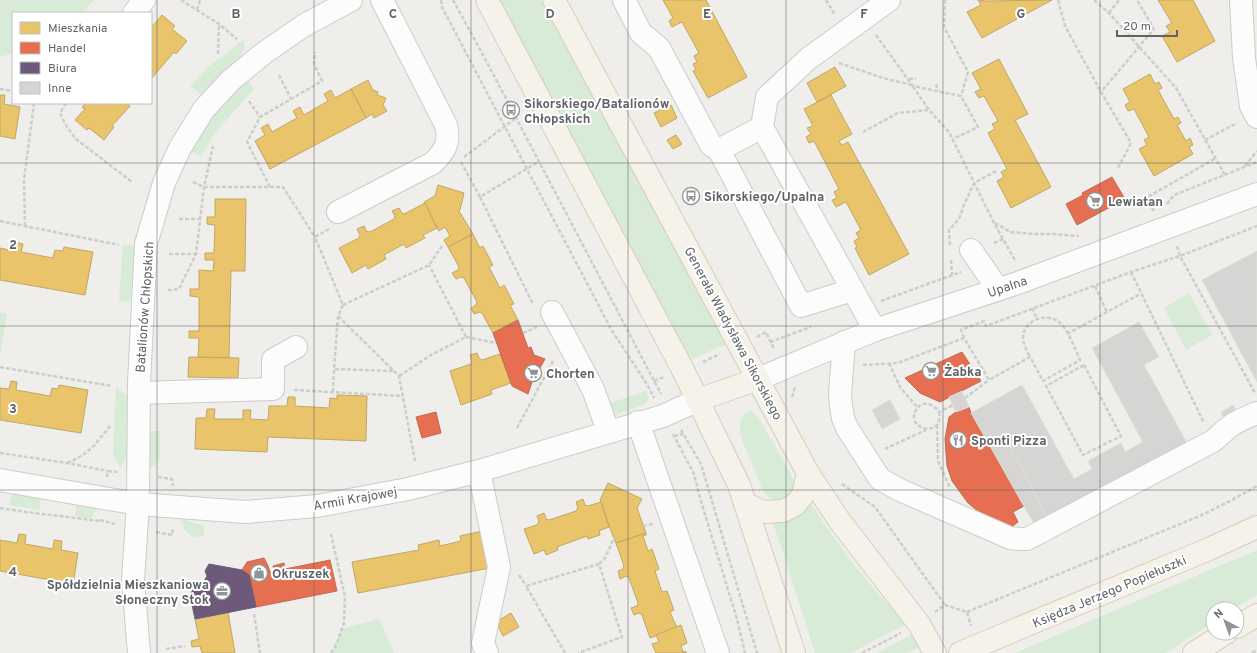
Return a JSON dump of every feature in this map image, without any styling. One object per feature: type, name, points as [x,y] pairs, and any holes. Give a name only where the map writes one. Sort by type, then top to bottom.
[{"type":"main road","points":[[487,0],[683,370],[739,485],[794,653]]},
{"type":"main road","name":"Generała Władysława Sikorskiego","points":[[554,0],[808,473],[839,520],[919,624],[935,653]]},
{"type":"main road","points":[[698,400],[758,379]]},
{"type":"main road","points":[[745,504],[764,512],[783,511],[795,505],[803,495],[808,473]]},
{"type":"main road","name":"Księdza Jerzego Popiełuszki","points":[[969,649],[1209,549],[1257,527]]},
{"type":"main road","points":[[1245,622],[1257,615]]},
{"type":"main road","points":[[1194,653],[1213,641]]},
{"type":"street","points":[[135,12],[144,0]]},
{"type":"street","name":"Batalionów Chłopskich","points":[[139,653],[133,580],[138,504],[139,393],[146,244],[164,182],[180,148],[204,110],[231,80],[264,53],[303,26],[351,0]]},
{"type":"street","points":[[336,219],[433,163],[442,154],[449,136],[446,125],[382,0]]},
{"type":"street","points":[[624,0],[641,33],[659,48],[711,145],[719,150],[801,306],[858,298]]},
{"type":"street","points":[[875,330],[762,126],[767,97],[808,59],[889,0]]},
{"type":"street","points":[[1241,0],[1244,58],[1252,106],[1256,115]]},
{"type":"street","points":[[719,150],[762,126]]},
{"type":"street","name":"Upalna","points":[[758,379],[875,330],[998,289],[1164,215],[1257,194]]},
{"type":"street","points":[[976,257],[998,289]]},
{"type":"street","points":[[544,316],[593,389],[608,431]]},
{"type":"street","points":[[844,342],[840,406],[843,418],[847,428],[880,478],[887,484],[1010,538],[1019,540],[1027,539],[1213,441],[1237,422],[1257,413]]},
{"type":"street","points":[[139,393],[273,389],[273,360],[296,347]]},
{"type":"street","name":"Armii Krajowej","points":[[0,480],[138,504],[246,512],[317,506],[408,489],[479,470],[667,414],[698,400]]},
{"type":"street","points":[[638,422],[718,653]]},
{"type":"street","points":[[479,470],[499,566],[483,642],[487,653]]},
{"type":"path","points":[[181,0],[219,24],[237,39]]},
{"type":"path","points":[[197,10],[200,0]]},
{"type":"path","points":[[441,0],[442,7],[611,329],[667,414],[683,434],[701,464],[757,653]]},
{"type":"path","points":[[453,0],[516,118],[667,414],[674,436],[694,474],[737,619],[744,653]]},
{"type":"path","points":[[945,0],[944,27],[968,72],[961,96],[978,127],[953,139]]},
{"type":"path","points":[[1058,0],[1065,26],[1131,143],[1118,168]]},
{"type":"path","points":[[1094,0],[1109,14],[1176,88],[1225,175]]},
{"type":"path","points":[[1109,14],[1119,0]]},
{"type":"path","points":[[1101,92],[1154,29],[1136,0]]},
{"type":"path","points":[[218,54],[219,24]]},
{"type":"path","points":[[876,34],[929,110],[949,132],[994,223],[1018,265]]},
{"type":"path","points":[[270,187],[247,142],[260,116],[322,81],[314,64],[315,52]]},
{"type":"path","points":[[838,63],[883,78],[961,96]]},
{"type":"path","points":[[279,75],[291,99]]},
{"type":"path","points":[[908,79],[916,78]]},
{"type":"path","points":[[936,84],[939,91]]},
{"type":"path","points":[[0,89],[12,91]]},
{"type":"path","points":[[249,100],[260,116]]},
{"type":"path","points":[[25,226],[24,180],[34,104]]},
{"type":"path","points":[[65,104],[60,112],[67,127],[76,139],[132,182]]},
{"type":"path","points":[[863,132],[898,113],[929,110]]},
{"type":"path","points":[[1205,140],[1256,115]]},
{"type":"path","points":[[455,163],[505,128],[516,118]]},
{"type":"path","points":[[168,290],[179,289],[196,254],[204,186],[213,146]]},
{"type":"path","points":[[1245,166],[1257,151]]},
{"type":"path","points":[[1164,215],[1155,212],[1146,198],[1216,158]]},
{"type":"path","points":[[460,160],[544,316],[523,333]]},
{"type":"path","points":[[480,196],[527,170],[538,162]]},
{"type":"path","points":[[1257,162],[1174,195],[1164,215],[1180,256],[1257,397]]},
{"type":"path","points":[[952,275],[949,230],[959,218],[974,183],[998,170]]},
{"type":"path","points":[[193,182],[204,186],[283,187],[315,237],[343,305]]},
{"type":"path","points":[[1150,214],[1155,212]]},
{"type":"path","points":[[179,219],[200,219]]},
{"type":"path","points":[[315,237],[336,219]]},
{"type":"path","points":[[0,221],[119,245]]},
{"type":"path","points":[[994,223],[1010,232],[1082,237]]},
{"type":"path","points":[[988,380],[961,330],[984,321],[986,326],[1130,272],[1180,256],[1257,226]]},
{"type":"path","points":[[994,244],[1003,239]]},
{"type":"path","points":[[333,392],[338,316],[343,305],[429,265],[442,246]]},
{"type":"path","points":[[169,254],[196,254]]},
{"type":"path","points":[[858,298],[952,275],[976,257]]},
{"type":"path","points":[[429,265],[466,337]]},
{"type":"path","points":[[1130,272],[1213,441]]},
{"type":"path","points":[[1094,286],[1107,312]]},
{"type":"path","points":[[1067,334],[1140,294]]},
{"type":"path","points":[[1032,308],[1037,319]]},
{"type":"path","points":[[338,316],[399,376],[415,461]]},
{"type":"path","points":[[1045,317],[1052,318],[1060,323],[1067,334],[1080,360],[1043,380],[1024,343],[1023,336],[1028,325],[1037,319],[1045,317]]},
{"type":"path","points":[[770,342],[812,326]]},
{"type":"path","points":[[399,376],[431,355],[466,337],[496,343]]},
{"type":"path","points":[[842,366],[898,363],[964,338]]},
{"type":"path","points":[[517,428],[557,353]]},
{"type":"path","points":[[965,398],[988,380],[1030,357]]},
{"type":"path","points":[[889,363],[900,387],[918,408]]},
{"type":"path","points":[[1084,365],[1121,436],[1083,455],[1046,386],[1064,376],[1084,365]]},
{"type":"path","points":[[0,367],[112,386]]},
{"type":"path","points":[[334,369],[394,371]]},
{"type":"path","points":[[1061,370],[1064,376]]},
{"type":"path","points":[[795,386],[802,383]]},
{"type":"path","points":[[273,389],[403,396]]},
{"type":"path","points":[[926,430],[920,428],[914,418],[918,408],[922,405],[931,404],[939,412],[940,417],[937,425],[938,461],[950,490]]},
{"type":"path","points":[[939,412],[953,406]]},
{"type":"path","points":[[67,463],[82,457],[91,450],[111,425]]},
{"type":"path","points":[[866,458],[937,425]]},
{"type":"path","points":[[674,436],[683,434]]},
{"type":"path","points":[[0,453],[119,472]]},
{"type":"path","points":[[106,481],[108,471]]},
{"type":"path","points":[[157,477],[172,479],[174,490]]},
{"type":"path","points":[[862,653],[919,624],[945,605],[967,612],[1202,515],[1257,486]]},
{"type":"path","points":[[0,508],[100,520]]},
{"type":"path","points":[[151,531],[172,535],[173,524]]},
{"type":"path","points":[[331,534],[346,597],[344,623],[337,643],[331,653]]},
{"type":"path","points":[[565,653],[526,586],[599,564],[606,558],[614,538]]},
{"type":"path","points":[[578,653],[622,636],[599,564]]},
{"type":"path","points":[[967,612],[969,649]]},
{"type":"path","points":[[254,614],[260,653]]},
{"type":"path","points":[[166,649],[185,646]]},
{"type":"path","points":[[1252,653],[1257,650]]},
{"type":"green space","points":[[0,0],[94,0],[83,12],[12,12],[12,53],[0,57]]},
{"type":"green space","points":[[500,0],[540,0],[727,344],[689,360]]},
{"type":"green space","points":[[243,40],[245,47],[241,57],[222,73],[202,95],[190,86],[209,66]]},
{"type":"green space","points":[[247,80],[254,89],[214,134],[201,156],[189,151],[207,120]]},
{"type":"green space","points":[[123,245],[135,246],[130,302],[119,301]]},
{"type":"green space","points":[[1189,293],[1212,335],[1186,350],[1164,308]]},
{"type":"green space","points":[[0,313],[7,314],[0,356]]},
{"type":"green space","points":[[116,387],[129,397],[127,456],[121,468],[113,455]]},
{"type":"green space","points":[[646,391],[649,398],[645,404],[615,415],[610,413],[608,404]]},
{"type":"green space","points":[[751,410],[759,418],[793,478],[792,492],[789,497],[784,500],[774,500],[768,497],[763,491],[740,435],[742,418],[745,413]]},
{"type":"green space","points":[[148,431],[160,431],[160,460],[148,470]]},
{"type":"green space","points":[[12,493],[41,499],[39,510],[9,505]]},
{"type":"green space","points":[[809,502],[849,559],[878,594],[906,624],[851,653],[815,653],[771,518]]},
{"type":"green space","points":[[77,505],[97,508],[91,519],[75,516]]},
{"type":"green space","points":[[181,519],[205,526],[203,536],[194,537],[188,534]]},
{"type":"green space","points":[[1257,550],[1257,595],[1245,602],[1205,601],[1205,627],[1166,653],[1015,653]]},
{"type":"green space","points":[[379,619],[394,653],[331,653],[342,629]]},
{"type":"green space","points":[[913,634],[920,647],[907,653],[877,653]]},
{"type":"building: Mieszkania","points":[[663,0],[706,0],[747,77],[708,98],[693,71],[696,70],[693,64],[697,62],[694,56],[699,53],[682,22],[672,27],[669,21],[673,18]]},
{"type":"building: Mieszkania","points":[[978,0],[1052,0],[982,38],[967,12],[981,5]]},
{"type":"building: Mieszkania","points":[[1158,0],[1193,0],[1215,41],[1177,62],[1162,36],[1170,32],[1166,26],[1172,23]]},
{"type":"building: Mieszkania","points":[[162,15],[175,26],[172,29],[187,41],[176,54],[174,52],[152,78],[152,26]]},
{"type":"building: Mieszkania","points":[[999,59],[1028,114],[1015,120],[1051,187],[1011,208],[997,181],[1004,177],[1001,172],[1007,169],[988,133],[995,129],[992,124],[998,121],[984,96],[979,98],[975,92],[981,89],[972,73]]},
{"type":"building: Mieszkania","points":[[835,67],[846,86],[817,102],[807,83]]},
{"type":"building: Mieszkania","points":[[1150,74],[1155,84],[1159,82],[1162,88],[1158,90],[1174,119],[1178,117],[1181,123],[1177,125],[1186,141],[1190,138],[1193,145],[1189,147],[1193,154],[1154,176],[1139,149],[1147,145],[1144,140],[1149,137],[1134,109],[1128,111],[1125,105],[1130,102],[1123,89]]},
{"type":"building: Mieszkania","points":[[368,80],[373,90],[378,92],[377,95],[386,98],[383,105],[387,111],[374,118],[372,114],[366,118],[351,89]]},
{"type":"building: Mieszkania","points":[[351,89],[366,118],[270,169],[255,141],[265,135],[261,128],[268,124],[272,132],[297,118],[293,111],[300,107],[304,115],[328,101],[324,94],[331,90],[335,98]]},
{"type":"building: Mieszkania","points":[[0,95],[5,95],[4,104],[20,107],[15,139],[0,136]]},
{"type":"building: Mieszkania","points":[[831,95],[852,134],[839,141],[842,145],[848,142],[909,254],[869,275],[855,248],[857,247],[854,241],[859,238],[856,233],[861,230],[846,202],[836,207],[832,200],[837,198],[834,192],[839,189],[814,141],[809,143],[806,137],[811,134],[807,128],[813,126],[804,109]]},
{"type":"building: Mieszkania","points":[[85,104],[128,104],[130,106],[112,126],[114,127],[104,140],[89,128],[87,130],[75,120],[85,109],[82,107]]},
{"type":"building: Mieszkania","points":[[671,105],[677,118],[661,127],[654,113]]},
{"type":"building: Mieszkania","points":[[676,135],[682,144],[673,149],[667,140]]},
{"type":"building: Mieszkania","points":[[438,185],[464,193],[459,211],[473,234],[448,247],[444,240],[450,236],[445,227],[439,231],[424,202],[435,196]]},
{"type":"building: Mieszkania","points":[[215,199],[246,199],[245,271],[231,271],[229,358],[198,357],[199,338],[189,338],[189,331],[199,331],[199,297],[190,296],[190,289],[199,289],[199,270],[213,271],[214,260],[205,260],[205,253],[214,253],[215,225],[207,224],[207,217],[215,217]]},
{"type":"building: Mieszkania","points":[[425,203],[437,228],[423,235],[425,238],[406,248],[404,244],[384,255],[386,259],[368,269],[366,265],[352,273],[339,248],[359,238],[360,235],[357,229],[364,226],[366,231],[370,232],[394,219],[395,216],[392,211],[399,208],[404,214]]},
{"type":"building: Mieszkania","points":[[473,234],[480,248],[483,246],[493,265],[489,267],[500,288],[504,285],[514,304],[510,305],[518,320],[493,333],[482,313],[480,312],[474,314],[471,308],[476,305],[477,302],[464,278],[461,277],[456,279],[452,273],[458,270],[459,267],[448,247]]},
{"type":"building: Mieszkania","points":[[15,242],[23,244],[21,252],[53,258],[55,250],[63,251],[64,247],[93,252],[85,295],[0,280],[0,248],[14,251]]},
{"type":"building: Mieszkania","points":[[477,353],[479,358],[482,360],[500,354],[511,383],[491,390],[492,394],[461,405],[450,371],[471,364],[472,361],[470,355]]},
{"type":"building: Mieszkania","points":[[189,357],[239,358],[238,378],[188,377]]},
{"type":"building: Mieszkania","points":[[11,381],[17,382],[16,390],[50,396],[52,388],[58,389],[59,385],[88,390],[81,433],[0,420],[0,388],[9,389]]},
{"type":"building: Mieszkania","points":[[337,395],[367,396],[366,441],[268,437],[267,452],[195,449],[196,418],[206,418],[207,409],[215,409],[214,419],[243,419],[243,410],[251,410],[250,419],[268,420],[269,406],[287,406],[288,397],[295,397],[295,406],[329,408],[330,398],[337,399]]},
{"type":"building: Mieszkania","points":[[608,483],[642,499],[637,508],[646,533],[616,543],[600,500]]},
{"type":"building: Mieszkania","points":[[583,499],[585,505],[588,506],[601,502],[609,527],[599,531],[600,535],[588,539],[587,536],[557,547],[558,550],[546,555],[544,550],[534,554],[524,529],[537,525],[539,521],[537,516],[544,513],[546,519],[549,520],[576,511],[578,508],[576,502]]},
{"type":"building: Mieszkania","points":[[483,531],[490,568],[358,593],[352,562],[419,550],[418,545],[439,540],[440,546],[461,541],[460,536]]},
{"type":"building: Mieszkania","points":[[646,533],[646,535],[643,536],[648,551],[652,549],[659,569],[655,571],[662,592],[667,591],[674,610],[670,612],[677,628],[650,638],[642,615],[639,613],[634,615],[631,608],[637,606],[638,603],[629,578],[626,576],[620,579],[618,571],[623,569],[624,566],[616,543]]},
{"type":"building: Mieszkania","points":[[19,534],[26,535],[25,544],[53,549],[54,540],[62,541],[61,550],[78,553],[73,584],[0,571],[0,540],[17,543]]},
{"type":"building: Mieszkania","points":[[228,612],[235,653],[202,653],[200,646],[192,647],[191,641],[199,639],[195,619]]},
{"type":"building: Mieszkania","points":[[511,613],[519,627],[503,636],[496,622]]},
{"type":"building: Mieszkania","points":[[681,625],[687,643],[681,646],[683,652],[685,651],[687,653],[656,653],[652,644],[659,642],[656,635]]},
{"type":"building: Handel","name":"Lewiatan","points":[[1112,177],[1125,199],[1077,225],[1066,204],[1083,195],[1082,193]]},
{"type":"building: Handel","points":[[518,320],[528,348],[531,347],[534,355],[545,359],[532,382],[528,394],[512,386],[493,333]]},
{"type":"building: Handel","points":[[962,352],[981,381],[940,402],[920,393],[905,378]]},
{"type":"building: Handel","points":[[969,407],[1024,506],[1013,512],[1018,522],[1010,528],[984,516],[968,503],[952,481],[947,466],[945,439],[949,417],[956,412]]},
{"type":"building: Handel","points":[[436,412],[441,433],[422,438],[416,417]]},
{"type":"building: Handel","points":[[264,558],[270,572],[274,571],[273,566],[284,563],[285,569],[330,560],[337,591],[256,607],[249,575],[242,570],[247,562]]},
{"type":"building: Biura","name":"Spółdzielnia Mieszkaniowa Słoneczny Stok","points":[[209,564],[242,570],[249,575],[256,607],[195,619],[190,595],[194,588],[203,583],[207,576],[205,571]]},
{"type":"building: Inne","points":[[1257,251],[1257,382],[1202,280]]},
{"type":"building: Inne","points":[[1139,322],[1159,357],[1144,365],[1188,445],[1051,525],[1005,437],[990,446],[971,413],[1022,385],[1074,479],[1092,469],[1088,461],[1121,443],[1125,452],[1143,442],[1092,348]]},
{"type":"building: Inne","points":[[962,391],[969,407],[956,412],[949,397]]},
{"type":"building: Inne","points":[[890,400],[900,419],[882,429],[872,410]]},
{"type":"building: Inne","points":[[1233,405],[1237,413],[1225,420],[1221,412]]},
{"type":"building: Inne","points":[[1005,437],[1051,525],[1035,523],[1031,519],[990,446]]},
{"type":"place","name":"Sikorskiego/Batalionów Chłopskich","points":[[511,110]]},
{"type":"place","name":"Sikorskiego/Upalna","points":[[691,196]]},
{"type":"place","name":"Lewiatan","points":[[1095,201]]},
{"type":"place","name":"Żabka","points":[[931,371]]},
{"type":"place","name":"Chorten","points":[[533,373]]},
{"type":"place","name":"Sponti Pizza","points":[[958,440]]},
{"type":"place","name":"Okruszek","points":[[259,573]]},
{"type":"place","name":"Spółdzielnia Mieszkaniowa Słoneczny Stok","points":[[222,591]]}]
